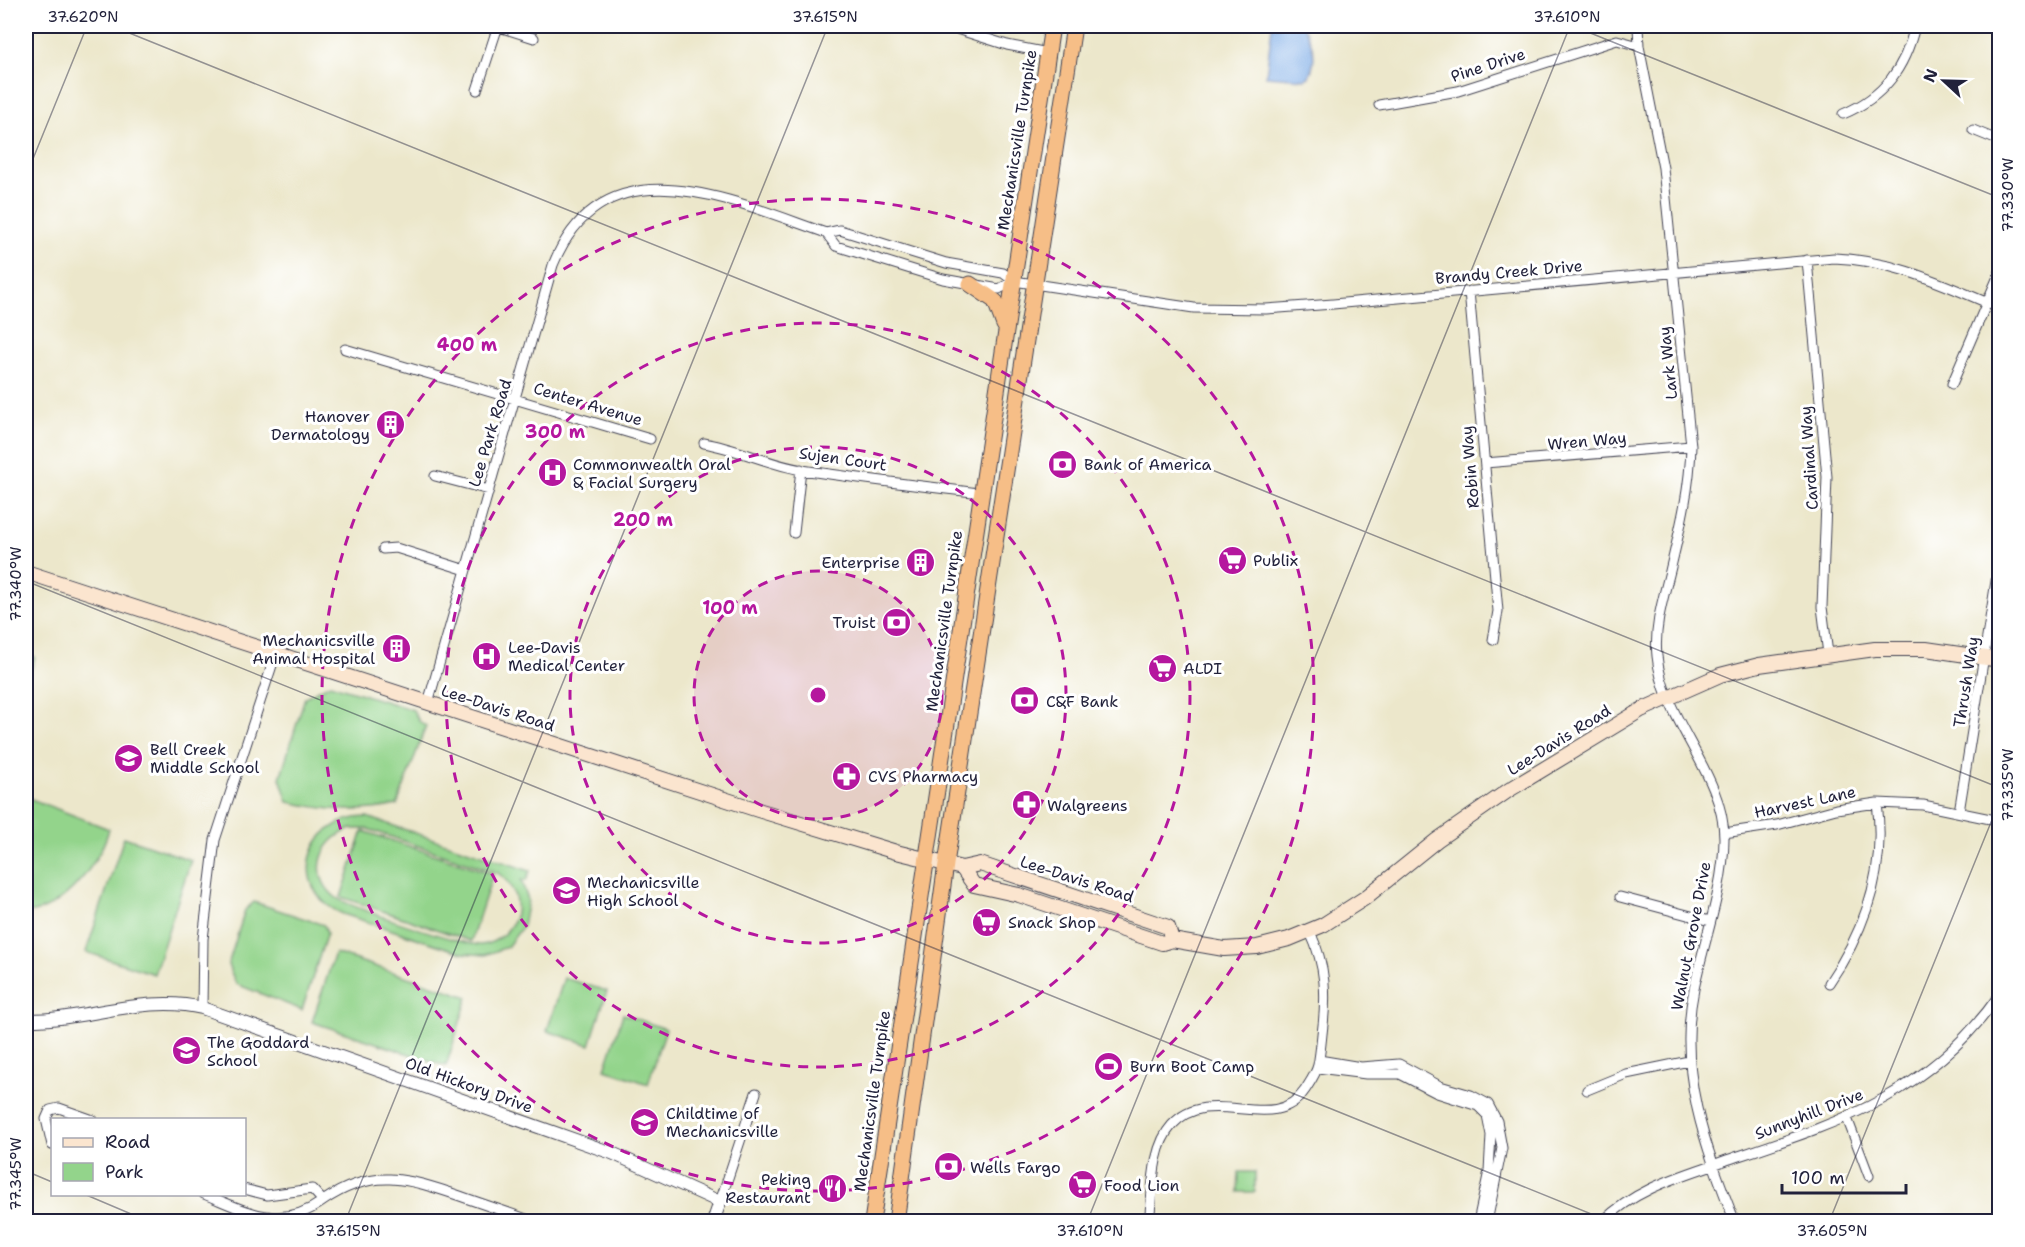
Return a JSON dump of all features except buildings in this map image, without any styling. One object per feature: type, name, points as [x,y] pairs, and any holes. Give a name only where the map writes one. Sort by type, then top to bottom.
[{"type":"highway","name":"Mechanicsville Turnpike","points":[[873,1221],[980,494],[1006,338],[1052,26]]},
{"type":"highway","points":[[896,1221],[946,864],[1074,26]]},
{"type":"highway","points":[[970,284],[995,302],[1002,316],[1006,338]]},
{"type":"main road","name":"Lee-Davis Road","points":[[26,572],[758,810],[926,860],[962,868],[980,864],[1168,927],[1172,940]]},
{"type":"main road","name":"Lee-Davis Road","points":[[962,868],[974,885],[1019,895],[1162,943],[1172,940],[1208,948],[1266,945],[1310,932],[1365,898],[1469,816],[1611,727],[1667,696],[1739,670],[1828,654],[1898,648],[1993,659]]},
{"type":"main road","points":[[1053,907],[1098,912],[1108,907]]},
{"type":"street","points":[[477,90],[497,26],[534,38]]},
{"type":"street","points":[[946,26],[1007,45],[1048,53]]},
{"type":"street","name":"Lark Way","points":[[1638,26],[1639,46],[1663,168],[1691,446],[1689,489],[1657,625],[1657,656],[1667,696]]},
{"type":"street","points":[[1843,114],[1870,100],[1891,81],[1906,57],[1915,26]]},
{"type":"street","name":"Pine Drive","points":[[1379,105],[1458,91],[1607,42],[1621,40],[1639,46]]},
{"type":"street","points":[[1973,130],[2000,141]]},
{"type":"street","name":"Lee Park Road","points":[[428,703],[559,251],[579,222],[601,204],[627,193],[646,189],[682,189],[826,233],[840,230],[946,263],[1002,273],[1014,281],[999,289],[905,269],[836,246],[826,233]]},
{"type":"street","name":"Brandy Creek Drive","points":[[1014,281],[1035,286],[1186,307],[1226,309],[1324,304],[1808,260],[1854,259],[1891,265],[2000,308]]},
{"type":"street","name":"Cardinal Way","points":[[1808,260],[1827,477],[1822,607],[1828,654]]},
{"type":"street","points":[[1952,384],[2000,273]]},
{"type":"street","name":"Robin Way","points":[[1469,291],[1498,611],[1493,640]]},
{"type":"street","name":"Center Avenue","points":[[345,349],[650,439]]},
{"type":"street","name":"Sujen Court","points":[[704,443],[732,448],[769,462],[801,469],[980,494]]},
{"type":"street","name":"Wren Way","points":[[1485,463],[1691,446]]},
{"type":"street","points":[[794,533],[801,469]]},
{"type":"street","points":[[435,476],[489,490]]},
{"type":"street","points":[[383,549],[396,548],[466,570]]},
{"type":"street","name":"Thrush Way","points":[[1959,812],[1993,659],[2000,556]]},
{"type":"street","points":[[202,1008],[203,939],[215,840],[276,653]]},
{"type":"street","name":"Walnut Grove Drive","points":[[1667,696],[1708,780],[1724,833],[1722,866],[1690,1013],[1689,1061],[1698,1116],[1736,1221]]},
{"type":"street","points":[[1829,983],[1851,948],[1873,893],[1880,838],[1877,803]]},
{"type":"street","name":"Harvest Lane","points":[[1724,833],[1777,825],[1836,809],[1877,803],[1923,805],[2000,821]]},
{"type":"street","points":[[1620,897],[1710,921]]},
{"type":"street","points":[[1149,1221],[1163,1138],[1178,1120],[1203,1107],[1219,1106],[1269,1111],[1290,1105],[1302,1094],[1318,1064],[1326,989],[1320,956],[1310,932]]},
{"type":"street","name":"Sunnyhill Drive","points":[[1602,1221],[1641,1192],[1846,1118],[1884,1101],[1942,1060],[1974,1028],[2000,994]]},
{"type":"street","name":"Old Hickory Drive","points":[[26,1020],[65,1019],[154,1004],[186,1004],[202,1008],[612,1153],[720,1202]]},
{"type":"street","points":[[1587,1090],[1626,1074],[1689,1061]]},
{"type":"street","points":[[1318,1064],[1366,1074],[1400,1074],[1437,1094],[1478,1106],[1487,1115],[1491,1136],[1489,1171],[1478,1221]]},
{"type":"street","points":[[1318,1064],[1360,1068],[1399,1064],[1440,1086],[1472,1095],[1488,1104],[1497,1121],[1502,1148],[1487,1221]]},
{"type":"street","points":[[713,1221],[756,1093]]},
{"type":"street","points":[[51,1141],[46,1119],[50,1110],[59,1108],[90,1118]]},
{"type":"street","points":[[1846,1118],[1869,1176]]},
{"type":"street","points":[[209,1196],[258,1215],[280,1219],[303,1213],[342,1189],[367,1181],[406,1179],[535,1221]]},
{"type":"street","points":[[246,1190],[267,1195],[312,1189],[323,1201]]},
{"type":"green space","points":[[26,654],[35,657],[26,685]]},
{"type":"green space","points":[[330,684],[413,710],[419,721],[426,726],[397,805],[342,810],[288,802],[280,778],[305,697]]},
{"type":"green space","points":[[26,797],[109,829],[89,870],[78,883],[53,904],[26,913]]},
{"type":"green space","points":[[367,817],[530,871],[526,881],[521,880],[528,900],[523,926],[507,947],[485,955],[462,953],[343,914],[325,903],[314,889],[309,873],[311,856],[318,841],[330,829],[346,820]],"holes":[[[352,829],[368,829],[498,873],[507,881],[516,901],[516,913],[508,930],[493,942],[481,945],[471,944],[381,916],[334,896],[326,887],[320,867],[326,848],[333,840]]]},
{"type":"green space","points":[[363,831],[493,874],[471,941],[341,897]]},
{"type":"green space","points":[[124,837],[191,860],[154,974],[86,952]]},
{"type":"green space","points":[[254,902],[324,925],[327,933],[302,1010],[236,984],[228,965],[245,910]]},
{"type":"green space","points":[[335,953],[468,997],[446,1066],[312,1022]]},
{"type":"green space","points":[[564,978],[607,991],[590,1045],[547,1031]]},
{"type":"green space","points":[[623,1014],[666,1029],[648,1084],[605,1069]]},
{"type":"green space","points":[[1239,1172],[1255,1172],[1255,1192],[1238,1192]]},
{"type":"water","points":[[1272,26],[1303,26],[1314,56],[1309,77],[1305,79],[1266,76]]},
{"type":"place","name":"Hanover Dermatology","points":[[391,425]]},
{"type":"place","name":"Bank of America","points":[[1063,464]]},
{"type":"place","name":"Commonwealth Oral & Facial Surgery","points":[[552,473]]},
{"type":"place","name":"Publix","points":[[1232,560]]},
{"type":"place","name":"Enterprise","points":[[921,562]]},
{"type":"place","name":"Truist","points":[[897,622]]},
{"type":"place","name":"Mechanicsville Animal Hospital","points":[[396,649]]},
{"type":"place","name":"Lee-Davis Medical Center","points":[[487,656]]},
{"type":"place","name":"ALDI","points":[[1162,668]]},
{"type":"place","name":"C&F Bank","points":[[1025,701]]},
{"type":"place","name":"Bell Creek Middle School","points":[[129,758]]},
{"type":"place","name":"CVS Pharmacy","points":[[847,776]]},
{"type":"place","name":"Walgreens","points":[[1026,805]]},
{"type":"place","name":"Mechanicsville High School","points":[[566,891]]},
{"type":"place","name":"Snack Shop","points":[[987,922]]},
{"type":"place","name":"The Goddard School","points":[[186,1051]]},
{"type":"place","name":"Burn Boot Camp","points":[[1109,1066]]},
{"type":"place","name":"Childtime of Mechanicsville","points":[[645,1122]]},
{"type":"place","name":"Wells Fargo","points":[[949,1167]]},
{"type":"place","name":"Food Lion","points":[[1083,1185]]},
{"type":"place","name":"Peking Restaurant","points":[[832,1188]]}]
